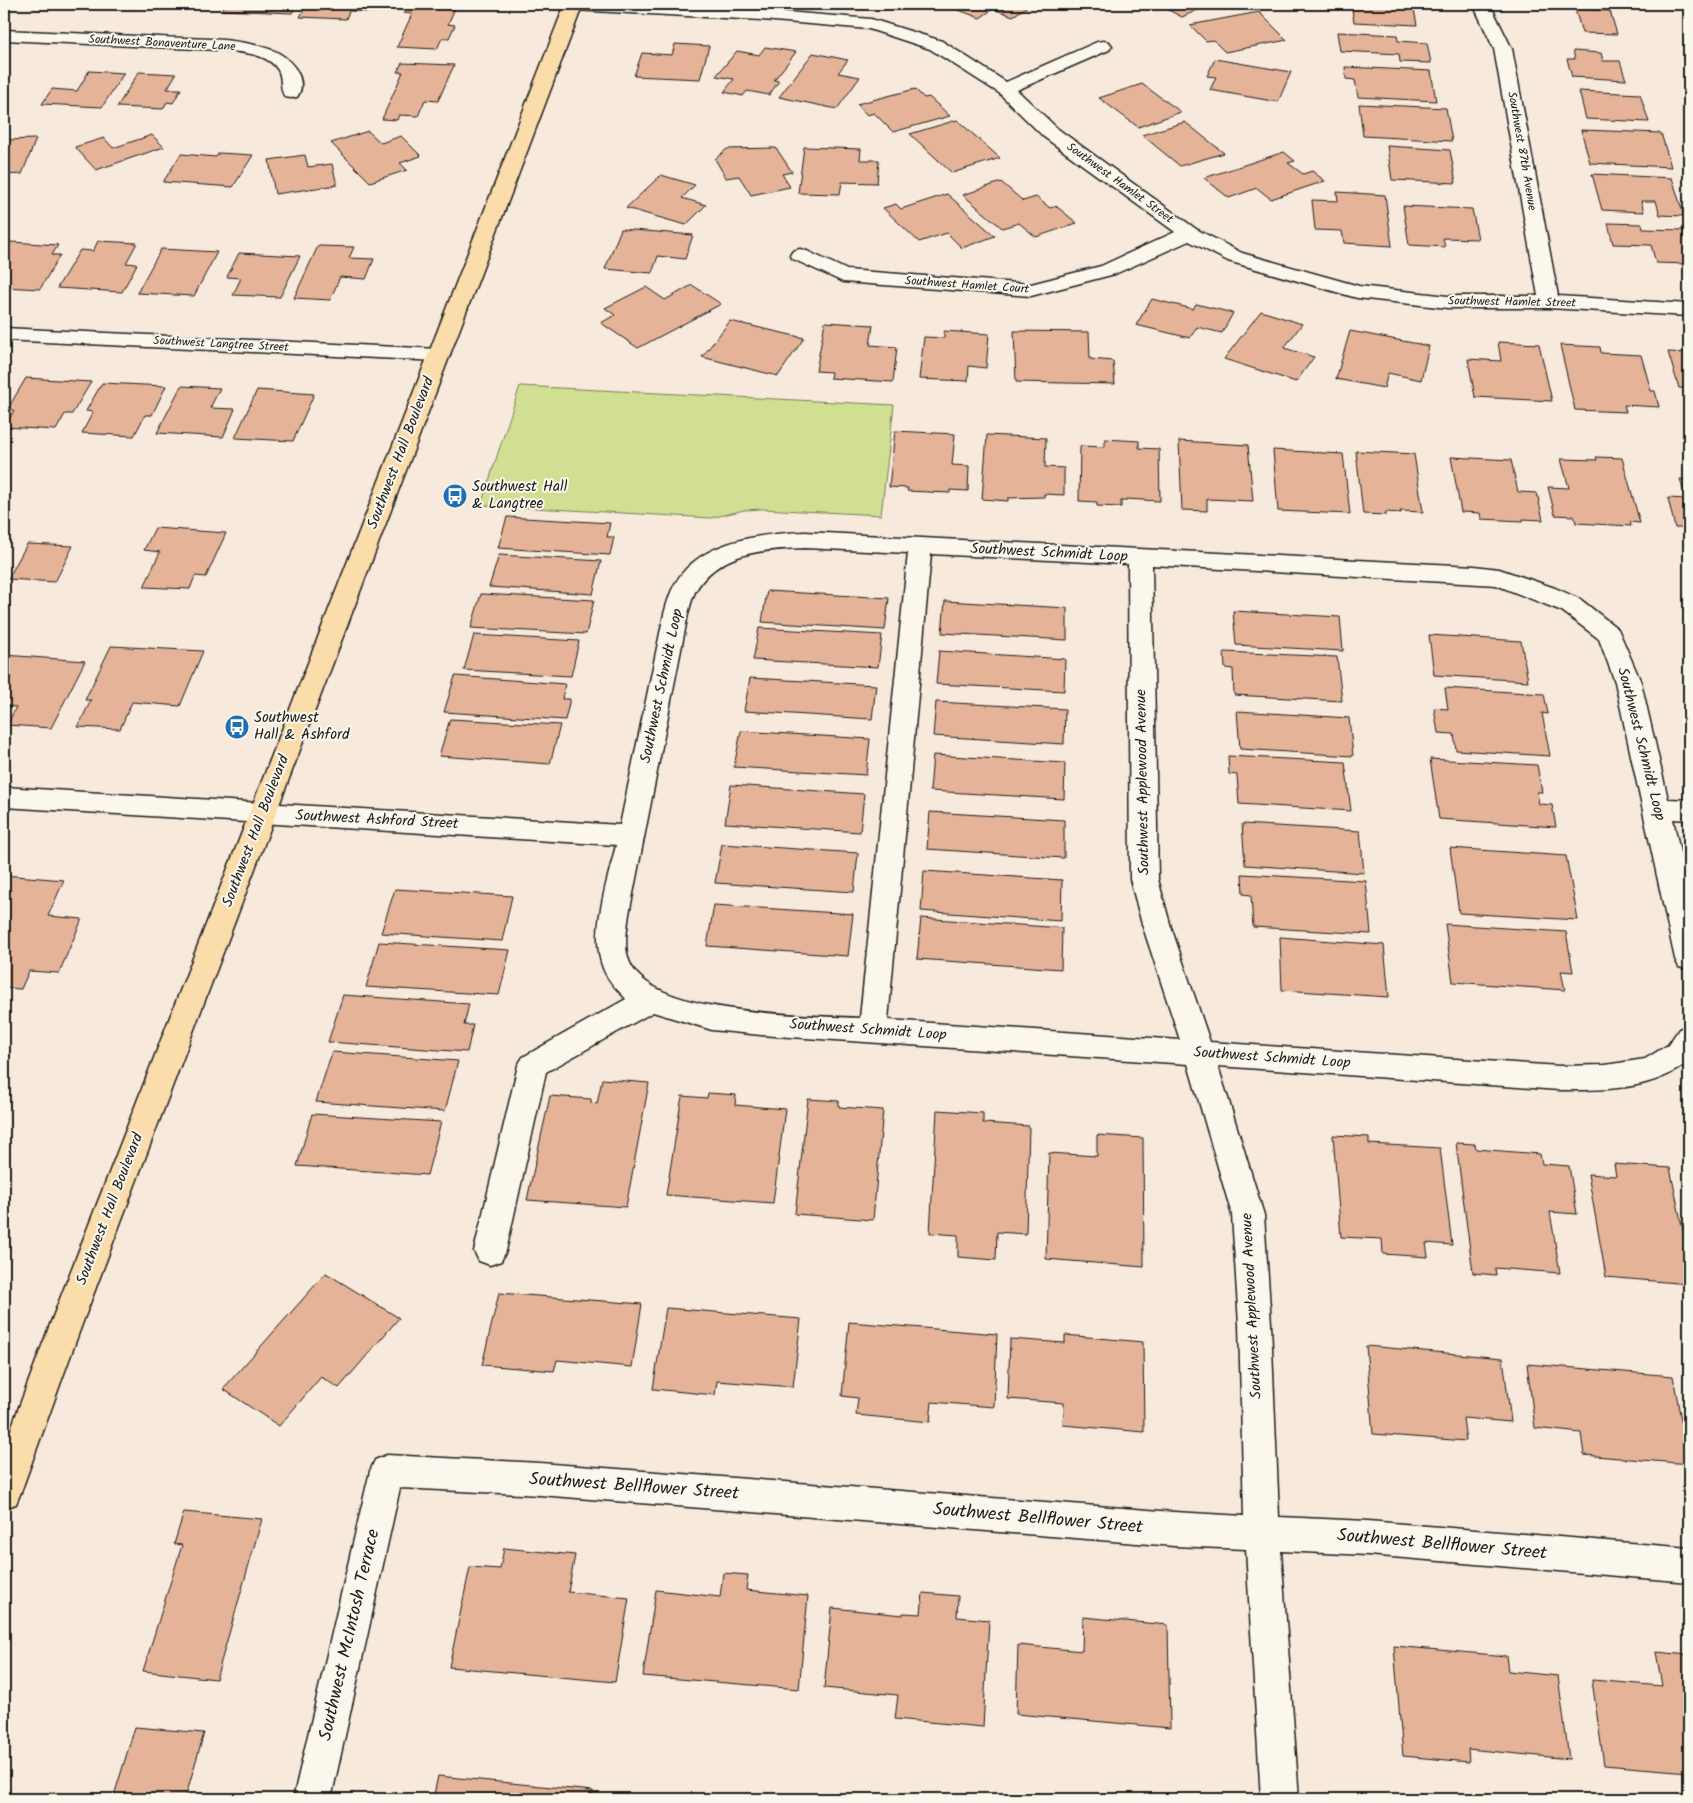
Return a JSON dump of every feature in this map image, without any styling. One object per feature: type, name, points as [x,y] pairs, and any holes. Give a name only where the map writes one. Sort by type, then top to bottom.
[{"type":"main road","name":"Southwest Hall Boulevard","points":[[4,1492],[69,1317],[574,5]]},
{"type":"street","name":"Southwest 87th Avenue","points":[[1482,4],[1503,49],[1550,302]]},
{"type":"street","name":"Southwest Hamlet Street","points":[[574,5],[762,15],[871,24],[936,46],[1005,88],[1051,133],[1189,233],[1235,257],[1357,292],[1448,302],[1550,302],[1689,310]]},
{"type":"street","name":"Southwest Bonaventure Lane","points":[[4,36],[218,45],[245,48],[265,53],[280,60],[293,80],[291,93]]},
{"type":"street","points":[[1005,88],[1103,46]]},
{"type":"street","name":"Southwest Hamlet Court","points":[[800,255],[843,276],[1031,290],[1108,270],[1189,233]]},
{"type":"street","name":"Southwest Langtree Street","points":[[4,334],[439,355]]},
{"type":"street","name":"Southwest Schmidt Loop","points":[[1689,960],[1658,808],[1628,682],[1619,656],[1609,636],[1571,605],[1563,601],[1499,577],[1474,574],[805,540],[766,542],[719,556],[706,564],[683,591],[676,614],[630,836],[612,941],[616,967],[636,990],[670,1007],[712,1018],[1559,1078],[1598,1078],[1631,1074],[1657,1068],[1678,1054],[1689,1037]]},
{"type":"street","points":[[873,1030],[920,546]]},
{"type":"street","name":"Southwest Applewood Avenue","points":[[1140,558],[1144,879],[1156,924],[1199,1052],[1248,1215],[1255,1324],[1262,1532],[1280,1799]]},
{"type":"street","name":"Southwest Ashford Street","points":[[4,798],[630,836]]},
{"type":"street","points":[[1658,808],[1689,810]]},
{"type":"street","points":[[490,1251],[532,1066],[653,998]]},
{"type":"street","name":"Southwest Bellflower Street","points":[[387,1472],[540,1479],[1174,1529],[1368,1538],[1689,1565]]},
{"type":"street","name":"Southwest McIntosh Terrace","points":[[312,1799],[387,1472]]},
{"type":"green space","points":[[520,386],[894,405],[881,515],[762,509],[744,510],[711,518],[481,505]]},
{"type":"building","points":[[98,4],[132,4],[130,8],[96,6]]},
{"type":"building","points":[[148,4],[181,4],[178,8],[146,7]]},
{"type":"building","points":[[226,4],[297,4],[292,13],[222,10]]},
{"type":"building","points":[[307,4],[377,4],[373,12],[349,11],[346,19],[300,17]]},
{"type":"building","points":[[407,4],[456,6],[448,24],[455,25],[449,38],[442,38],[437,49],[397,47],[412,14],[403,13]]},
{"type":"building","points":[[963,4],[1031,4],[1013,16],[993,9],[980,18],[956,9]]},
{"type":"building","points":[[1157,4],[1211,4],[1182,17]]},
{"type":"building","points":[[1351,4],[1413,4],[1417,25],[1354,22]]},
{"type":"building","points":[[1575,9],[1610,11],[1617,34],[1582,33]]},
{"type":"building","points":[[1259,12],[1287,40],[1225,52],[1213,40],[1206,41],[1190,25]]},
{"type":"building","points":[[1337,32],[1397,35],[1398,41],[1427,43],[1431,63],[1400,62],[1399,54],[1340,51]]},
{"type":"building","points":[[675,44],[709,46],[700,79],[634,76],[642,53],[672,55]]},
{"type":"building","points":[[765,47],[796,52],[774,80],[779,81],[769,95],[747,91],[743,96],[724,92],[734,79],[716,76],[737,51],[759,55]]},
{"type":"building","points":[[1573,51],[1601,53],[1603,61],[1620,61],[1626,80],[1572,77],[1567,59],[1575,59]]},
{"type":"building","points":[[813,53],[848,60],[838,73],[860,77],[837,109],[779,97]]},
{"type":"building","points":[[1215,59],[1291,72],[1278,102],[1210,90],[1216,77],[1207,76]]},
{"type":"building","points":[[402,63],[454,65],[438,101],[425,100],[418,116],[399,115],[397,120],[382,119],[403,72],[397,72]]},
{"type":"building","points":[[1345,67],[1431,71],[1436,101],[1358,97],[1355,80],[1346,79]]},
{"type":"building","points":[[89,71],[124,73],[102,107],[42,104],[52,89],[77,91]]},
{"type":"building","points":[[139,72],[176,74],[167,89],[181,89],[173,103],[167,102],[163,109],[117,107]]},
{"type":"building","points":[[1142,84],[1181,112],[1138,127],[1099,98]]},
{"type":"building","points":[[915,89],[924,98],[929,97],[950,116],[893,132],[874,113],[867,115],[857,104]]},
{"type":"building","points":[[1579,91],[1640,94],[1649,122],[1586,119]]},
{"type":"building","points":[[1359,104],[1446,108],[1452,141],[1363,136]]},
{"type":"building","points":[[957,120],[1000,158],[952,173],[910,134]]},
{"type":"building","points":[[1185,122],[1224,153],[1180,166],[1142,135]]},
{"type":"building","points":[[1581,130],[1661,133],[1671,167],[1590,163]]},
{"type":"building","points":[[368,131],[381,143],[401,136],[421,156],[400,163],[407,170],[370,182],[331,143]]},
{"type":"building","points":[[152,135],[164,147],[96,170],[75,147],[104,138],[113,148]]},
{"type":"building","points":[[36,139],[22,174],[4,175],[4,140]]},
{"type":"building","points":[[1387,146],[1450,150],[1456,183],[1392,180]]},
{"type":"building","points":[[804,147],[861,149],[860,160],[879,160],[877,183],[842,182],[840,194],[798,193]]},
{"type":"building","points":[[776,148],[792,172],[782,174],[790,187],[751,195],[739,176],[726,178],[715,159],[727,149]]},
{"type":"building","points":[[1284,152],[1295,161],[1288,163],[1303,174],[1312,171],[1325,181],[1271,199],[1257,188],[1229,198],[1204,178]]},
{"type":"building","points":[[219,153],[253,155],[233,187],[163,182],[181,154],[216,157]]},
{"type":"building","points":[[305,155],[308,167],[332,164],[337,185],[275,194],[269,160]]},
{"type":"building","points":[[1592,174],[1672,178],[1684,216],[1660,215],[1656,201],[1641,201],[1644,212],[1602,210]]},
{"type":"building","points":[[661,175],[695,185],[682,198],[706,205],[686,225],[626,208]]},
{"type":"building","points":[[1001,182],[1023,201],[1036,197],[1050,208],[1056,206],[1077,223],[1036,237],[1019,223],[1002,228],[963,195]]},
{"type":"building","points":[[1337,192],[1385,195],[1392,246],[1344,243],[1342,231],[1315,230],[1312,200],[1338,201]]},
{"type":"building","points":[[947,194],[995,236],[962,248],[947,233],[919,242],[883,208],[896,204],[901,209]]},
{"type":"building","points":[[1403,206],[1472,209],[1478,239],[1443,238],[1445,247],[1409,245]]},
{"type":"building","points":[[1608,223],[1642,224],[1643,229],[1683,230],[1686,241],[1689,241],[1689,264],[1656,263],[1651,245],[1613,244]]},
{"type":"building","points":[[621,229],[693,235],[685,259],[658,256],[652,273],[605,269]]},
{"type":"building","points":[[98,241],[137,243],[126,263],[137,264],[122,292],[57,288],[80,250],[93,251]]},
{"type":"building","points":[[11,242],[58,245],[52,255],[60,255],[40,289],[4,287],[4,254]]},
{"type":"building","points":[[318,246],[354,247],[349,258],[374,259],[366,279],[340,277],[330,300],[294,298]]},
{"type":"building","points":[[161,249],[217,252],[194,296],[137,293]]},
{"type":"building","points":[[239,253],[300,256],[280,297],[233,295],[241,278],[227,277]]},
{"type":"building","points":[[692,285],[721,304],[638,348],[601,323],[615,315],[605,308],[646,287],[665,300]]},
{"type":"building","points":[[1152,299],[1193,309],[1196,304],[1233,313],[1222,333],[1197,327],[1190,338],[1136,325]]},
{"type":"building","points":[[1261,311],[1302,324],[1284,348],[1314,357],[1296,382],[1224,359]]},
{"type":"building","points":[[730,321],[804,338],[778,376],[702,357]]},
{"type":"building","points":[[825,322],[873,325],[870,345],[897,347],[893,382],[830,378],[831,372],[816,371]]},
{"type":"building","points":[[944,331],[989,334],[986,368],[969,366],[968,381],[919,379],[924,337],[944,338]]},
{"type":"building","points":[[1014,331],[1089,332],[1090,359],[1113,361],[1115,384],[1016,382]]},
{"type":"building","points":[[1350,331],[1429,346],[1421,380],[1388,373],[1384,388],[1336,379]]},
{"type":"building","points":[[1498,342],[1539,344],[1552,401],[1475,397],[1468,359],[1501,361]]},
{"type":"building","points":[[1560,345],[1600,347],[1601,353],[1641,355],[1651,391],[1655,391],[1659,407],[1624,405],[1626,412],[1575,410]]},
{"type":"building","points":[[1668,352],[1689,353],[1689,389],[1679,388]]},
{"type":"building","points":[[26,378],[91,382],[72,414],[65,414],[56,430],[5,427],[14,410],[7,410]]},
{"type":"building","points":[[102,383],[166,386],[152,415],[145,415],[134,436],[82,433],[93,412],[86,411]]},
{"type":"building","points":[[181,386],[220,388],[210,408],[235,409],[223,437],[157,433]]},
{"type":"building","points":[[257,390],[314,394],[293,441],[235,438]]},
{"type":"building","points":[[895,431],[955,434],[952,465],[969,466],[968,491],[950,490],[950,493],[907,491],[908,488],[889,487]]},
{"type":"building","points":[[987,435],[1046,438],[1045,467],[1064,468],[1064,495],[1044,494],[1044,497],[1008,498],[1008,501],[982,499]]},
{"type":"building","points":[[1105,439],[1139,441],[1139,448],[1159,449],[1160,501],[1126,499],[1126,501],[1121,501],[1121,507],[1097,506],[1097,502],[1079,501],[1080,446],[1105,447]]},
{"type":"building","points":[[1179,441],[1248,445],[1253,501],[1207,499],[1207,511],[1182,510]]},
{"type":"building","points":[[1273,450],[1343,454],[1350,514],[1278,511]]},
{"type":"building","points":[[1356,451],[1414,454],[1423,512],[1386,512],[1386,515],[1363,514]]},
{"type":"building","points":[[1451,457],[1511,460],[1518,492],[1537,493],[1543,520],[1481,519],[1480,513],[1461,512]]},
{"type":"building","points":[[1596,457],[1622,458],[1640,523],[1630,522],[1631,526],[1576,523],[1574,516],[1555,515],[1548,487],[1569,488],[1561,459],[1597,460]]},
{"type":"building","points":[[1680,479],[1689,480],[1689,528],[1675,528],[1668,498],[1686,499]]},
{"type":"building","points":[[507,517],[610,523],[607,537],[614,537],[610,555],[498,548]]},
{"type":"building","points":[[155,528],[226,533],[206,577],[195,576],[190,589],[144,587],[160,552],[144,550]]},
{"type":"building","points":[[27,544],[73,546],[55,582],[8,579]]},
{"type":"building","points":[[499,555],[601,561],[593,594],[489,587]]},
{"type":"building","points":[[767,591],[889,598],[885,630],[762,622]]},
{"type":"building","points":[[481,594],[594,600],[586,634],[471,628]]},
{"type":"building","points":[[945,601],[1067,608],[1067,640],[942,633]]},
{"type":"building","points":[[1233,611],[1340,617],[1343,651],[1236,645]]},
{"type":"building","points":[[759,628],[882,635],[878,667],[753,660]]},
{"type":"building","points":[[474,635],[579,641],[571,676],[464,670]]},
{"type":"building","points":[[1429,635],[1521,641],[1528,681],[1434,675]]},
{"type":"building","points":[[111,646],[203,651],[180,706],[132,702],[120,729],[78,727],[91,700],[85,700]]},
{"type":"building","points":[[939,651],[1065,659],[1064,691],[936,684]]},
{"type":"building","points":[[1224,652],[1337,657],[1342,701],[1234,695],[1233,669],[1225,668]]},
{"type":"building","points":[[4,655],[85,661],[51,728],[7,725],[16,707],[4,706]]},
{"type":"building","points":[[455,676],[565,684],[562,699],[570,699],[565,720],[444,712]]},
{"type":"building","points":[[750,678],[876,685],[872,719],[744,711]]},
{"type":"building","points":[[1445,688],[1544,694],[1548,714],[1542,713],[1550,756],[1456,750],[1454,734],[1438,733],[1434,708],[1448,709]]},
{"type":"building","points":[[936,702],[1065,709],[1064,744],[933,736]]},
{"type":"building","points":[[1237,711],[1349,718],[1353,756],[1240,749]]},
{"type":"building","points":[[450,719],[560,725],[550,764],[439,756]]},
{"type":"building","points":[[741,731],[870,739],[866,775],[734,767]]},
{"type":"building","points":[[933,755],[1065,763],[1064,799],[930,791]]},
{"type":"building","points":[[1228,756],[1345,762],[1351,811],[1239,804],[1237,775],[1229,774]]},
{"type":"building","points":[[1430,759],[1537,765],[1542,792],[1537,792],[1539,804],[1552,805],[1556,827],[1439,819]]},
{"type":"building","points":[[731,785],[864,794],[860,832],[725,823]]},
{"type":"building","points":[[930,812],[1064,820],[1064,858],[927,849]]},
{"type":"building","points":[[1242,824],[1360,831],[1364,873],[1245,865]]},
{"type":"building","points":[[722,844],[858,853],[854,892],[715,883]]},
{"type":"building","points":[[1450,848],[1566,856],[1578,920],[1459,913]]},
{"type":"building","points":[[924,871],[1062,880],[1061,921],[921,911]]},
{"type":"building","points":[[1242,874],[1366,881],[1371,934],[1253,927],[1251,895],[1243,894]]},
{"type":"building","points":[[4,875],[64,880],[48,916],[82,919],[59,973],[29,971],[21,989],[4,988]]},
{"type":"building","points":[[395,889],[512,896],[502,941],[381,933]]},
{"type":"building","points":[[714,905],[853,914],[848,956],[707,946]]},
{"type":"building","points":[[921,918],[1062,928],[1061,969],[917,959]]},
{"type":"building","points":[[1445,924],[1566,932],[1573,972],[1561,971],[1565,990],[1453,982]]},
{"type":"building","points":[[1280,937],[1384,945],[1389,997],[1282,990]]},
{"type":"building","points":[[379,942],[510,950],[499,995],[366,987]]},
{"type":"building","points":[[343,995],[469,1004],[464,1025],[473,1025],[467,1052],[328,1042]]},
{"type":"building","points":[[332,1052],[458,1061],[445,1111],[316,1102]]},
{"type":"building","points":[[602,1079],[649,1083],[626,1207],[527,1200],[550,1096],[591,1099],[591,1103],[597,1104]]},
{"type":"building","points":[[708,1093],[736,1095],[735,1105],[785,1109],[773,1203],[666,1195],[682,1096],[707,1098]]},
{"type":"building","points":[[808,1099],[839,1101],[839,1107],[883,1110],[873,1220],[795,1214]]},
{"type":"building","points":[[937,1110],[983,1113],[983,1123],[1029,1126],[1026,1234],[997,1232],[996,1260],[958,1257],[958,1235],[930,1233]]},
{"type":"building","points":[[312,1114],[441,1122],[427,1175],[297,1166]]},
{"type":"building","points":[[1097,1135],[1143,1138],[1144,1267],[1046,1259],[1049,1153],[1097,1156]]},
{"type":"building","points":[[1333,1135],[1369,1137],[1369,1144],[1440,1148],[1452,1245],[1426,1243],[1428,1257],[1383,1254],[1382,1239],[1341,1237]]},
{"type":"building","points":[[1456,1143],[1475,1144],[1476,1149],[1540,1154],[1542,1164],[1569,1166],[1577,1214],[1550,1212],[1560,1273],[1495,1268],[1496,1275],[1473,1273]]},
{"type":"building","points":[[1614,1164],[1670,1168],[1689,1260],[1689,1284],[1606,1277],[1588,1174],[1616,1176]]},
{"type":"building","points":[[326,1273],[399,1318],[339,1388],[321,1377],[279,1426],[223,1389]]},
{"type":"building","points":[[499,1293],[642,1304],[632,1367],[557,1360],[554,1371],[482,1365]]},
{"type":"building","points":[[666,1308],[801,1319],[793,1387],[717,1381],[715,1395],[653,1389]]},
{"type":"building","points":[[849,1322],[997,1334],[994,1407],[932,1402],[930,1422],[856,1415],[858,1398],[842,1396]]},
{"type":"building","points":[[1065,1335],[1143,1342],[1144,1432],[1063,1425],[1064,1403],[1008,1399],[1010,1339],[1065,1343]]},
{"type":"building","points":[[1366,1346],[1503,1358],[1511,1422],[1463,1418],[1466,1441],[1373,1434]]},
{"type":"building","points":[[1527,1364],[1673,1376],[1689,1464],[1584,1455],[1581,1433],[1535,1428]]},
{"type":"building","points":[[184,1512],[262,1519],[216,1679],[143,1671],[182,1545],[174,1544]]},
{"type":"building","points":[[504,1548],[575,1555],[568,1592],[629,1598],[615,1682],[449,1667],[470,1567],[500,1569]]},
{"type":"building","points":[[723,1573],[748,1575],[746,1590],[808,1596],[799,1689],[643,1676],[656,1590],[720,1597]]},
{"type":"building","points":[[923,1593],[958,1596],[957,1617],[989,1620],[983,1727],[895,1719],[898,1695],[824,1688],[832,1608],[903,1615],[903,1613],[921,1614]]},
{"type":"building","points":[[1083,1617],[1168,1625],[1170,1728],[1016,1714],[1018,1645],[1082,1651]]},
{"type":"building","points":[[1394,1646],[1506,1656],[1508,1671],[1558,1676],[1569,1759],[1468,1749],[1469,1762],[1403,1756]]},
{"type":"building","points":[[1656,1652],[1689,1655],[1689,1772],[1604,1765],[1592,1680],[1662,1686]]},
{"type":"building","points":[[135,1727],[204,1733],[185,1799],[113,1799]]},
{"type":"building","points":[[438,1776],[593,1791],[592,1799],[433,1799]]},
{"type":"place","name":"Southwest Hall & Langtree","points":[[455,496]]},
{"type":"place","name":"Southwest Hall & Ashford","points":[[237,727]]}]
